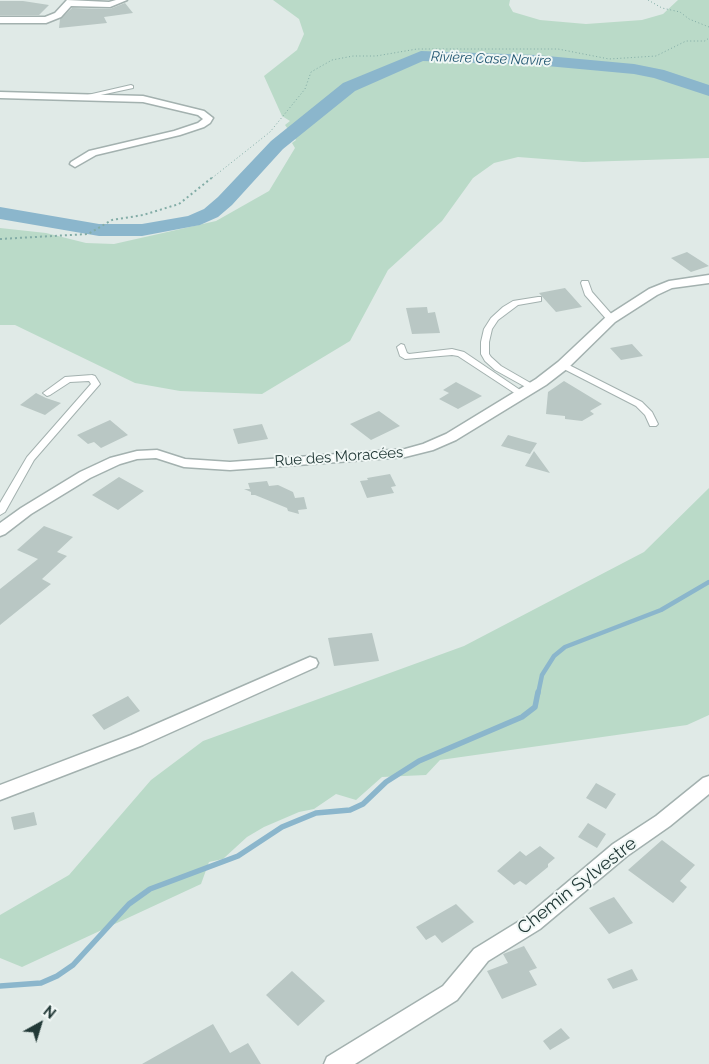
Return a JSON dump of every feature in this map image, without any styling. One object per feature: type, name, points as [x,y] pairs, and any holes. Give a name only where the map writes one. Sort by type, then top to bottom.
[{"type":"street","points":[[0,20],[46,20],[58,15],[70,1],[110,5],[122,0]]},
{"type":"street","points":[[0,95],[143,99],[191,110],[206,115],[208,118],[207,121],[193,128],[93,153],[75,164]]},
{"type":"street","name":"Rue des Moracées","points":[[0,531],[26,511],[85,476],[115,461],[137,455],[157,454],[184,463],[230,466],[405,453],[428,447],[451,436],[527,390],[563,365],[611,320],[636,302],[669,285],[709,279]]},
{"type":"street","points":[[0,793],[136,740],[310,663]]},
{"type":"street","name":"Chemin Sylvestre","points":[[335,1064],[450,993],[481,955],[533,923],[620,850],[663,822],[709,783]]},
{"type":"lane","points":[[82,97],[131,87]]},
{"type":"lane","points":[[585,283],[588,293],[611,320]]},
{"type":"lane","points":[[527,390],[488,359],[485,354],[485,342],[488,329],[495,318],[506,309],[516,303],[538,299]]},
{"type":"lane","points":[[401,346],[402,354],[408,357],[452,352],[461,354],[527,390]]},
{"type":"lane","points":[[563,365],[639,404],[650,414],[653,424]]},
{"type":"lane","points":[[0,512],[30,459],[96,384],[92,378],[68,379],[47,393]]},
{"type":"path","points":[[648,0],[662,8],[680,12],[689,19],[709,27]]},
{"type":"path","points":[[0,239],[88,234],[112,220],[143,215],[179,204],[270,132],[305,89],[311,72],[332,60],[353,56],[376,56],[417,49],[558,49],[609,60],[656,56],[668,48],[686,41],[705,41],[709,39]]},
{"type":"green space","points":[[273,0],[510,0],[509,5],[513,12],[540,20],[586,24],[642,20],[663,14],[678,0],[709,0],[709,158],[583,162],[518,157],[494,163],[473,178],[442,221],[388,270],[350,341],[262,394],[180,391],[135,383],[15,325],[0,325],[0,228],[46,233],[86,243],[114,244],[216,221],[269,191],[295,148],[292,143],[296,140],[285,125],[290,121],[282,116],[264,76],[297,50],[304,34],[299,19]]},
{"type":"green space","points":[[709,488],[709,715],[687,725],[440,760],[426,775],[382,777],[356,800],[336,794],[314,809],[299,812],[264,827],[247,837],[223,859],[209,862],[201,884],[22,967],[0,958],[0,915],[69,875],[151,780],[203,741],[464,646],[644,552]]},
{"type":"building","points":[[0,1],[23,1],[49,5],[39,15],[0,15]]},
{"type":"building","points":[[125,3],[133,13],[104,17],[107,23],[59,28],[60,19],[72,8],[110,9]]},
{"type":"building","points":[[687,252],[709,266],[691,272],[671,258]]},
{"type":"building","points":[[565,288],[582,307],[556,312],[539,293]]},
{"type":"building","points":[[427,307],[428,313],[435,312],[440,333],[412,334],[406,308]]},
{"type":"building","points":[[632,344],[643,356],[621,360],[610,348]]},
{"type":"building","points":[[564,381],[602,404],[590,411],[594,414],[582,421],[565,419],[565,416],[546,414],[548,392]]},
{"type":"building","points":[[456,382],[482,396],[458,409],[439,399],[449,393],[443,390]]},
{"type":"building","points":[[36,393],[61,403],[45,415],[20,405]]},
{"type":"building","points":[[379,411],[400,426],[371,440],[350,424]]},
{"type":"building","points":[[110,420],[128,435],[101,448],[94,442],[88,444],[77,435]]},
{"type":"building","points":[[262,424],[268,439],[238,444],[233,429]]},
{"type":"building","points":[[508,435],[537,443],[530,454],[501,446]]},
{"type":"building","points":[[534,451],[550,473],[525,466]]},
{"type":"building","points":[[390,474],[396,486],[391,487],[394,493],[367,498],[360,481]]},
{"type":"building","points":[[119,477],[144,491],[118,510],[92,495]]},
{"type":"building","points":[[267,481],[269,486],[278,485],[293,492],[295,498],[304,497],[307,509],[298,510],[299,514],[288,511],[287,508],[251,495],[251,492],[244,489],[250,489],[248,483]]},
{"type":"building","points":[[44,526],[73,537],[57,552],[67,556],[42,579],[51,584],[0,625],[0,589],[38,559],[17,550]]},
{"type":"building","points":[[372,633],[379,661],[334,666],[328,638]]},
{"type":"building","points":[[128,696],[140,711],[104,730],[92,715]]},
{"type":"building","points":[[596,783],[616,794],[606,809],[586,798]]},
{"type":"building","points":[[34,812],[37,825],[14,830],[11,817]]},
{"type":"building","points":[[588,823],[606,834],[597,848],[578,837]]},
{"type":"building","points":[[662,840],[695,865],[680,881],[687,887],[673,903],[628,870]]},
{"type":"building","points":[[540,846],[555,858],[548,864],[548,867],[526,885],[520,881],[514,885],[497,871],[520,851],[526,856]]},
{"type":"building","points":[[614,897],[633,923],[609,934],[589,908]]},
{"type":"building","points":[[456,904],[474,922],[442,943],[435,935],[426,940],[416,927]]},
{"type":"building","points":[[524,946],[537,968],[529,971],[537,985],[502,999],[487,971],[508,963],[503,954]]},
{"type":"building","points":[[632,969],[638,980],[613,989],[607,979]]},
{"type":"building","points":[[292,971],[325,1001],[298,1026],[266,995]]},
{"type":"building","points":[[213,1024],[230,1053],[248,1043],[261,1064],[142,1064]]},
{"type":"building","points":[[561,1028],[570,1038],[550,1050],[543,1041]]},
{"type":"waterway","name":"Rivière Case Navire","points":[[0,213],[99,230],[142,230],[193,221],[211,213],[225,201],[277,145],[349,87],[421,56],[536,60],[634,69],[658,74],[709,91]]},
{"type":"waterway","points":[[538,694],[542,675],[554,656],[565,647],[661,610],[709,582]]},
{"type":"waterway","points":[[0,986],[41,983],[57,976],[73,965],[129,904],[150,889],[238,856],[282,827],[316,813],[350,810],[363,804],[386,782],[419,761],[522,717],[535,707],[538,692]]}]
